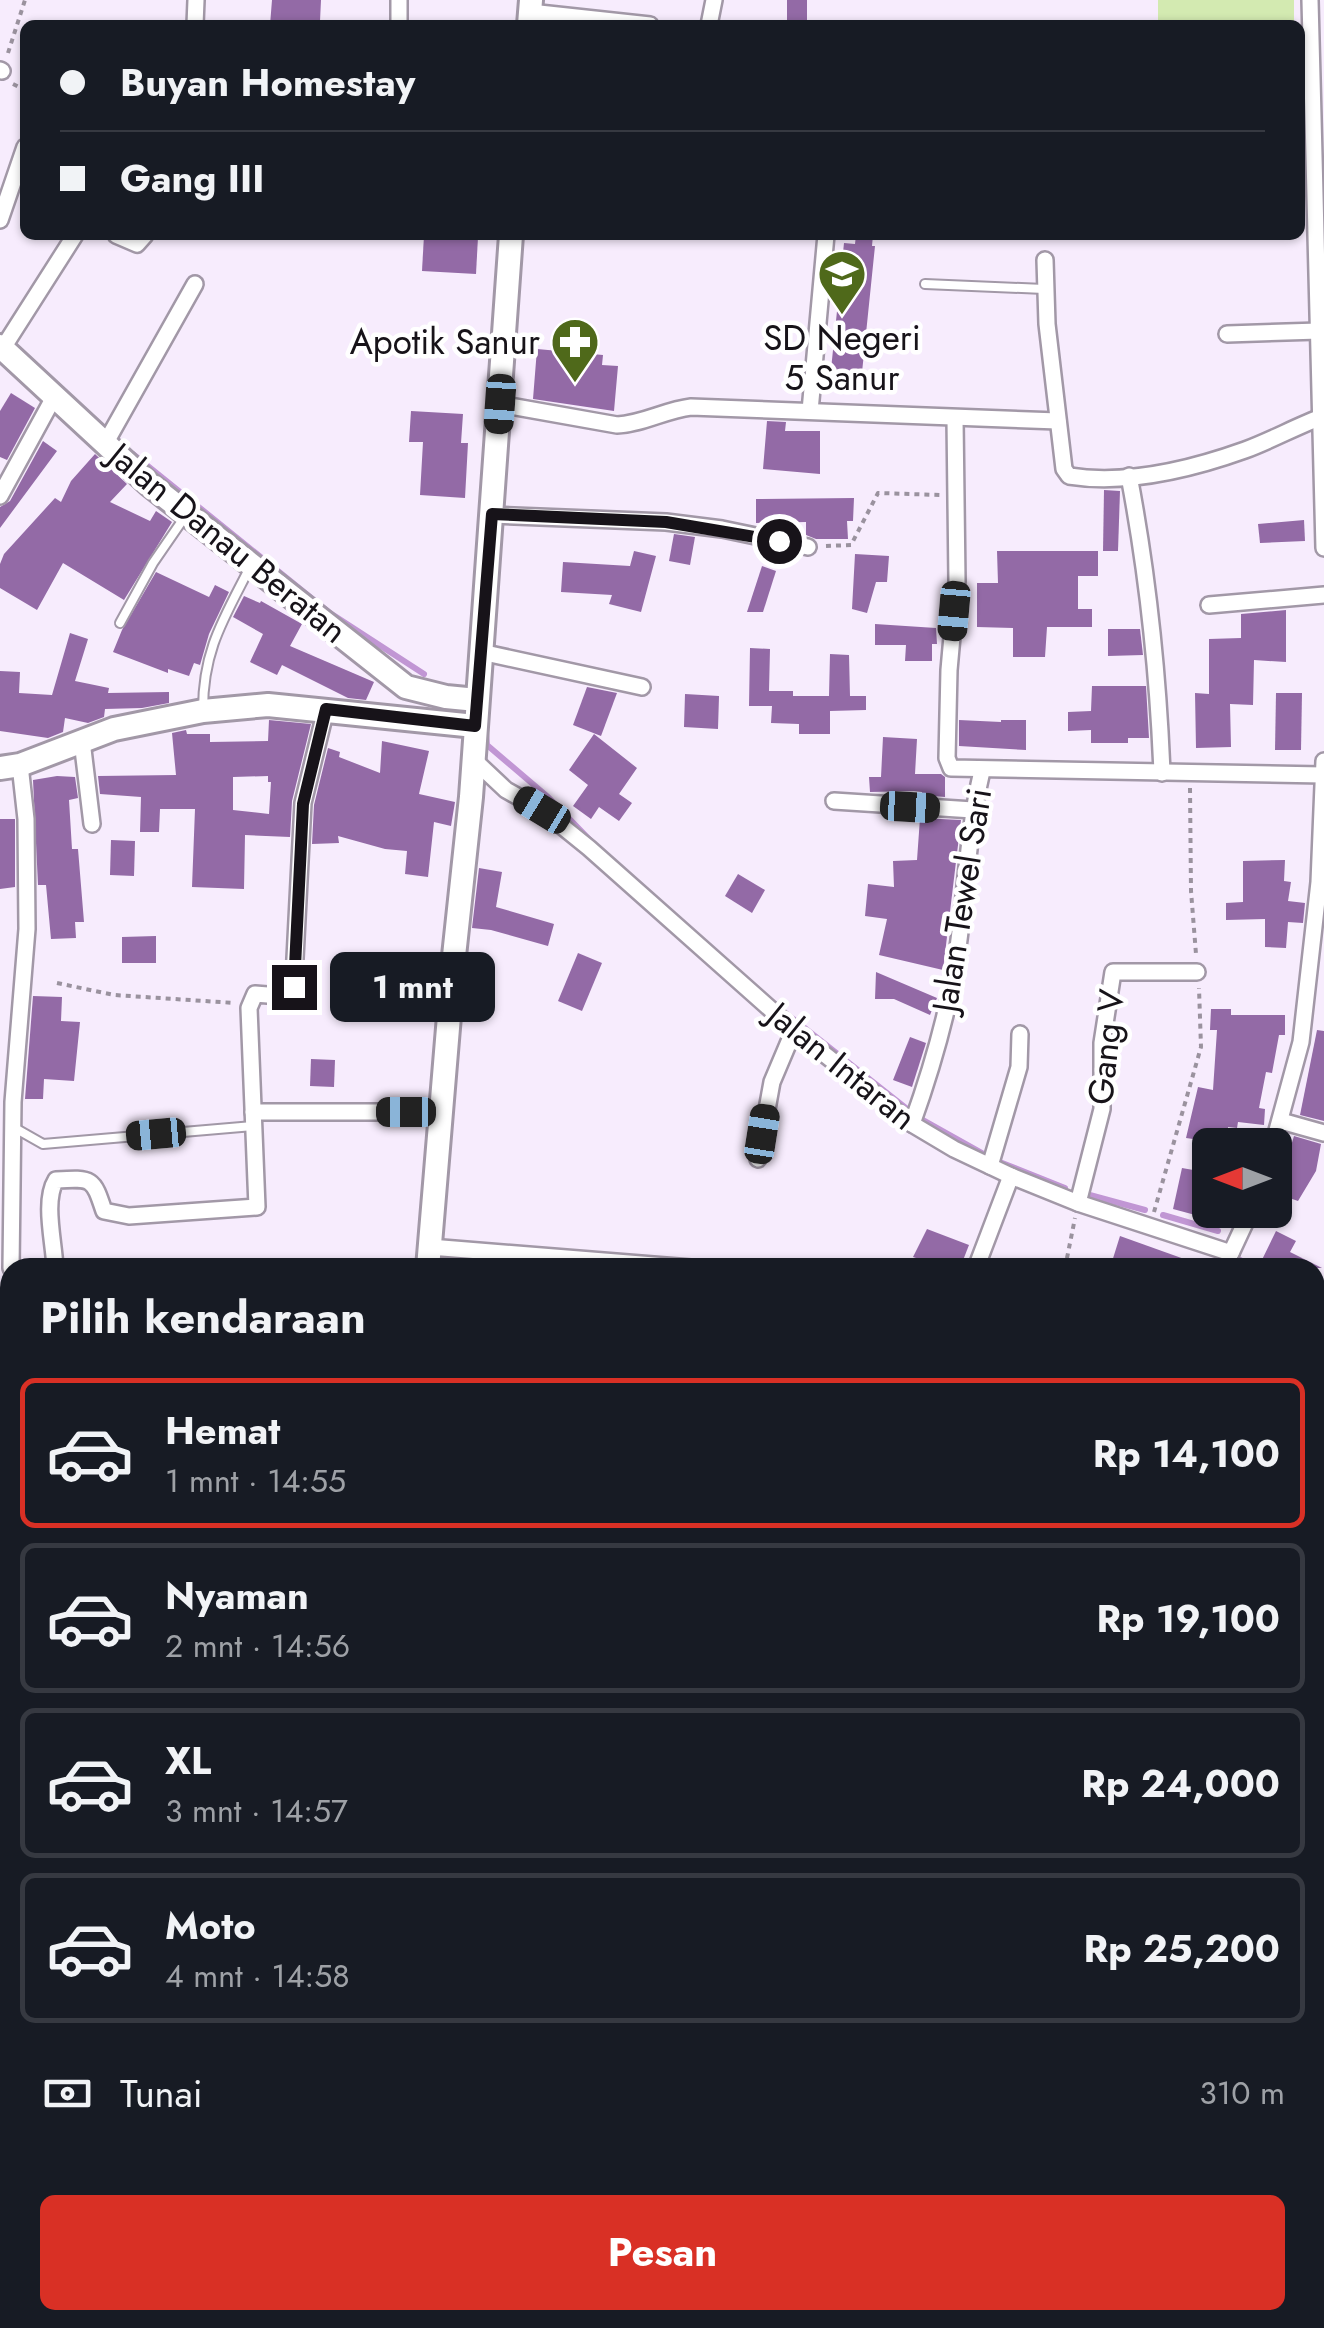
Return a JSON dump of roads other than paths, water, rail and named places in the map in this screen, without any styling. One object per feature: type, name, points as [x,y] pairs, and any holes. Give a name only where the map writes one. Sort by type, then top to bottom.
[{"type":"street","points":[[1310,0],[1324,548]]},
{"type":"street","points":[[530,12],[604,20]]},
{"type":"street","points":[[0,220],[20,162]]},
{"type":"street","points":[[1,347],[72,240]]},
{"type":"street","points":[[429,1257],[471,797],[510,240]]},
{"type":"street","points":[[810,410],[826,240]]},
{"type":"street","points":[[1045,260],[1044,288],[1058,421],[1064,469],[1070,476],[1128,476],[1211,461],[1322,417]]},
{"type":"street","points":[[105,444],[195,284]]},
{"type":"street","points":[[1227,334],[1319,331]]},
{"type":"street","name":"Jalan Danau Beratan","points":[[1,347],[187,514],[406,687],[477,700]]},
{"type":"street","points":[[0,496],[54,397]]},
{"type":"street","points":[[500,404],[617,425],[691,407],[1058,421]]},
{"type":"street","points":[[954,419],[956,581],[947,758],[951,768],[982,772]]},
{"type":"street","points":[[1128,476],[1149,592],[1159,686],[1162,774]]},
{"type":"street","points":[[492,514],[666,522],[808,547]]},
{"type":"street","points":[[1209,605],[1324,596]]},
{"type":"street","points":[[481,652],[642,687]]},
{"type":"street","points":[[444,723],[446,697]]},
{"type":"street","points":[[10,1258],[13,1128],[6,1102],[28,929],[26,819],[10,766],[114,729],[203,711],[268,705],[475,726]]},
{"type":"street","points":[[54,1258],[50,1208],[54,1180],[93,1184],[99,1190],[104,1211],[129,1216],[254,1208],[258,1204],[250,1004],[256,994],[292,998],[303,804],[326,709]]},
{"type":"street","points":[[82,741],[92,824]]},
{"type":"street","name":"Jalan Intaran","points":[[473,759],[506,790],[542,810],[589,848],[794,1030],[912,1124],[1011,1176],[1226,1258]]},
{"type":"street","points":[[1279,1128],[1301,1042],[1318,938],[1324,761]]},
{"type":"street","name":"Jalan Tewel Sari","points":[[912,1124],[941,1033],[956,962],[972,810],[982,772],[1323,776]]},
{"type":"street","points":[[471,797],[506,790]]},
{"type":"street","points":[[834,801],[972,810]]},
{"type":"street","name":"Gang V","points":[[1078,1203],[1102,1109],[1102,1043],[1113,972],[1198,972]]},
{"type":"street","points":[[758,1159],[772,1082],[794,1030]]},
{"type":"street","points":[[990,1166],[1019,1067],[1020,1034]]},
{"type":"street","points":[[253,1119],[440,1112]]},
{"type":"street","points":[[1281,1121],[1324,1133]]},
{"type":"street","points":[[980,1258],[1011,1176]]},
{"type":"street","points":[[1232,1258],[1244,1228]]},
{"type":"lane","points":[[924,284],[1044,288]]},
{"type":"lane","points":[[120,622],[187,514]]},
{"type":"lane","points":[[203,711],[209,649],[251,565]]},
{"type":"lane","points":[[13,1128],[43,1144],[253,1119]]},
{"type":"waterway","points":[[133,454],[330,613],[424,674]]},
{"type":"waterway","points":[[486,733],[487,745],[548,797],[590,840]]},
{"type":"waterway","points":[[787,1014],[906,1108]]},
{"type":"waterway","points":[[923,1120],[982,1153]]},
{"type":"waterway","points":[[997,1161],[1065,1188]]},
{"type":"waterway","points":[[1086,1194],[1145,1210]]},
{"type":"waterway","points":[[1163,1215],[1218,1231]]},
{"type":"place","name":"SD Negeri 5 Sanur","points":[[842,316]]},
{"type":"place","name":"Apotik Sanur","points":[[575,384]]}]
